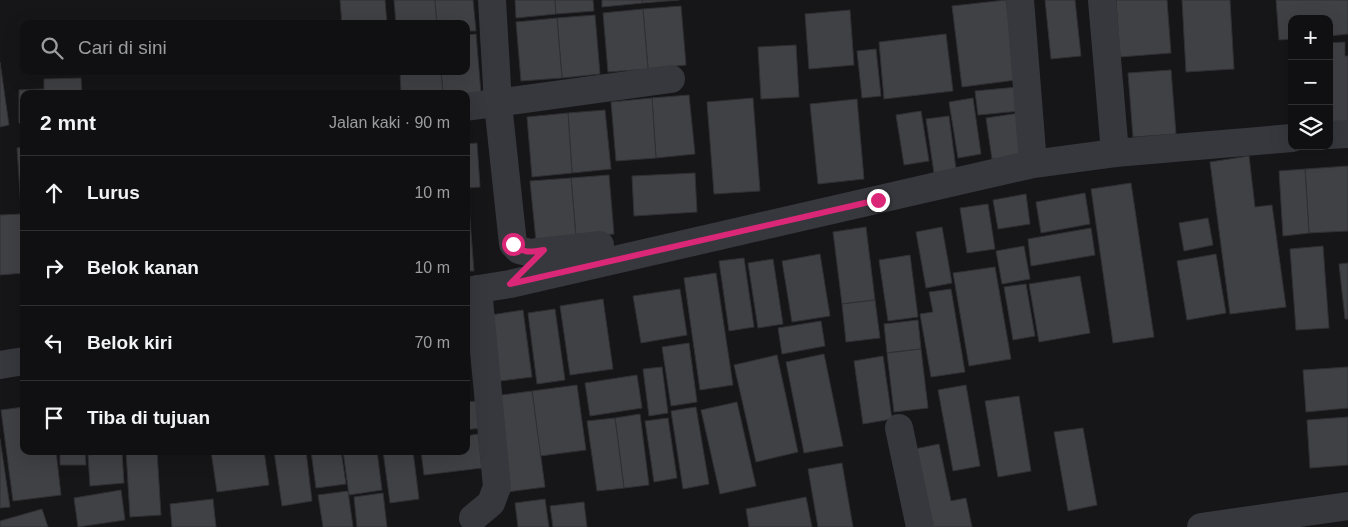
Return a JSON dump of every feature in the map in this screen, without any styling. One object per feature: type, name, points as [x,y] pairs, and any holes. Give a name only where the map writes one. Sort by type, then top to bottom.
[{"type":"street","points":[[492,0],[498,104],[513,244],[519,250],[530,253],[600,245]]},
{"type":"street","points":[[1020,0],[1034,164]]},
{"type":"street","points":[[1102,0],[1115,153]]},
{"type":"street","points":[[470,107],[671,79]]},
{"type":"street","points":[[1333,135],[1348,134]]},
{"type":"street","points":[[473,518],[491,503],[497,487],[472,290],[510,284],[1034,164],[1115,153],[1288,138]]},
{"type":"street","points":[[510,284],[544,250]]},
{"type":"street","points":[[0,365],[20,361]]},
{"type":"street","points":[[899,428],[920,527]]},
{"type":"street","points":[[1201,527],[1348,506]]},
{"type":"building","points":[[340,0],[385,0],[387,20],[342,20]]},
{"type":"building","points":[[394,0],[435,0],[437,20],[396,20]]},
{"type":"building","points":[[435,0],[473,0],[476,31],[470,31],[470,20],[437,20]]},
{"type":"building","points":[[515,0],[555,0],[556,14],[516,18]]},
{"type":"building","points":[[555,0],[593,0],[594,11],[556,14]]},
{"type":"building","points":[[602,0],[642,0],[643,3],[602,7]]},
{"type":"building","points":[[642,0],[679,0],[643,3]]},
{"type":"building","points":[[1006,0],[1016,80],[962,87],[952,6]]},
{"type":"building","points":[[1045,0],[1075,0],[1081,56],[1051,59]]},
{"type":"building","points":[[1116,0],[1167,0],[1171,53],[1120,57]]},
{"type":"building","points":[[1182,0],[1230,0],[1234,69],[1186,72]]},
{"type":"building","points":[[1276,0],[1348,0],[1348,34],[1333,36],[1333,15],[1288,15],[1288,39],[1279,40]]},
{"type":"building","points":[[681,6],[686,65],[648,69],[643,9]]},
{"type":"building","points":[[643,9],[648,69],[608,72],[603,13]]},
{"type":"building","points":[[850,10],[854,65],[809,69],[805,14]]},
{"type":"building","points":[[595,15],[600,74],[562,78],[557,18]]},
{"type":"building","points":[[557,18],[562,78],[521,81],[516,22]]},
{"type":"building","points":[[476,34],[481,94],[470,94],[470,90],[443,90],[441,75],[470,75],[470,35]]},
{"type":"building","points":[[946,34],[953,91],[884,99],[879,42]]},
{"type":"building","points":[[1345,42],[1345,56],[1348,56],[1348,123],[1333,124],[1333,43]]},
{"type":"building","points":[[796,45],[799,97],[761,99],[758,47]]},
{"type":"building","points":[[876,49],[881,96],[862,98],[857,51]]},
{"type":"building","points":[[0,62],[9,125],[0,127]]},
{"type":"building","points":[[1171,70],[1176,134],[1133,137],[1128,73]]},
{"type":"building","points":[[400,75],[441,75],[443,90],[401,90]]},
{"type":"building","points":[[81,78],[82,90],[20,90],[19,123],[19,90],[44,89],[44,79]]},
{"type":"building","points":[[1018,87],[1020,111],[978,115],[975,91]]},
{"type":"building","points":[[689,95],[695,154],[656,158],[652,98]]},
{"type":"building","points":[[652,98],[656,158],[616,161],[611,102]]},
{"type":"building","points":[[753,98],[760,191],[714,194],[707,102]]},
{"type":"building","points":[[973,98],[981,154],[958,158],[949,102]]},
{"type":"building","points":[[857,99],[864,179],[818,184],[810,104]]},
{"type":"building","points":[[605,110],[611,169],[572,173],[568,113]]},
{"type":"building","points":[[921,111],[929,161],[904,165],[896,115]]},
{"type":"building","points":[[568,113],[572,173],[532,177],[527,117]]},
{"type":"building","points":[[1020,113],[1025,155],[992,159],[986,118]]},
{"type":"building","points":[[949,116],[956,169],[934,173],[926,119]]},
{"type":"building","points":[[477,143],[480,187],[470,188],[470,144]]},
{"type":"building","points":[[17,148],[20,148],[20,193]]},
{"type":"building","points":[[1249,156],[1255,207],[1272,205],[1286,307],[1230,314],[1210,162]]},
{"type":"building","points":[[1348,166],[1348,231],[1309,233],[1305,169]]},
{"type":"building","points":[[1305,169],[1309,233],[1283,236],[1279,171]]},
{"type":"building","points":[[695,173],[697,212],[634,216],[632,176]]},
{"type":"building","points":[[609,175],[614,234],[576,237],[571,178]]},
{"type":"building","points":[[571,178],[576,237],[536,241],[530,181]]},
{"type":"building","points":[[1131,183],[1154,337],[1113,343],[1091,189]]},
{"type":"building","points":[[1085,193],[1090,224],[1041,233],[1036,202]]},
{"type":"building","points":[[1026,194],[1030,224],[998,229],[993,200]]},
{"type":"building","points":[[988,204],[995,249],[967,253],[960,208]]},
{"type":"building","points":[[20,214],[20,273],[0,275],[0,215]]},
{"type":"building","points":[[1208,218],[1213,245],[1184,251],[1179,223]]},
{"type":"building","points":[[470,220],[474,271],[470,271]]},
{"type":"building","points":[[866,227],[875,300],[842,304],[833,232]]},
{"type":"building","points":[[942,227],[952,283],[926,288],[916,232]]},
{"type":"building","points":[[1091,228],[1095,255],[1031,266],[1028,239]]},
{"type":"building","points":[[1024,246],[1030,279],[1002,284],[996,251]]},
{"type":"building","points":[[1323,246],[1329,328],[1296,330],[1290,249]]},
{"type":"building","points":[[820,254],[830,316],[792,322],[782,261]]},
{"type":"building","points":[[1216,254],[1226,313],[1187,320],[1177,261]]},
{"type":"building","points":[[910,255],[918,317],[888,321],[879,260]]},
{"type":"building","points":[[744,258],[754,327],[729,331],[719,261]]},
{"type":"building","points":[[773,259],[783,324],[758,328],[748,263]]},
{"type":"building","points":[[1348,263],[1348,319],[1345,319],[1339,264]]},
{"type":"building","points":[[995,267],[1011,359],[969,366],[953,273]]},
{"type":"building","points":[[716,273],[733,385],[700,390],[684,278]]},
{"type":"building","points":[[1080,276],[1090,333],[1039,342],[1029,284]]},
{"type":"building","points":[[1026,284],[1035,336],[1013,340],[1004,287]]},
{"type":"building","points":[[680,289],[687,335],[641,343],[633,296]]},
{"type":"building","points":[[951,289],[965,372],[931,377],[920,314],[933,312],[929,292]]},
{"type":"building","points":[[603,299],[613,369],[570,375],[560,306]]},
{"type":"building","points":[[875,300],[880,338],[846,342],[842,304]]},
{"type":"building","points":[[555,309],[565,380],[537,384],[528,313]]},
{"type":"building","points":[[523,310],[532,377],[500,381],[491,315]]},
{"type":"building","points":[[918,320],[921,349],[887,353],[884,324]]},
{"type":"building","points":[[821,321],[825,346],[782,354],[778,328]]},
{"type":"building","points":[[689,343],[697,402],[671,406],[662,347]]},
{"type":"building","points":[[921,349],[928,408],[894,412],[887,353]]},
{"type":"building","points":[[824,354],[843,446],[804,453],[786,362]]},
{"type":"building","points":[[777,355],[798,452],[756,462],[734,365]]},
{"type":"building","points":[[883,356],[892,419],[863,424],[854,361]]},
{"type":"building","points":[[662,367],[668,413],[649,416],[643,369]]},
{"type":"building","points":[[1348,367],[1348,408],[1306,412],[1303,370]]},
{"type":"building","points":[[637,375],[642,408],[590,416],[585,383]]},
{"type":"building","points":[[577,385],[586,450],[540,456],[532,391]]},
{"type":"building","points":[[966,385],[980,466],[953,471],[938,390]]},
{"type":"building","points":[[532,391],[545,487],[507,492],[494,396]]},
{"type":"building","points":[[1019,396],[1031,471],[998,477],[985,401]]},
{"type":"building","points":[[478,401],[480,428],[470,429],[470,402]]},
{"type":"building","points":[[737,402],[756,486],[720,494],[701,410]]},
{"type":"building","points":[[696,407],[709,484],[683,489],[671,411]]},
{"type":"building","points":[[20,408],[20,455],[56,455],[61,495],[13,501],[1,410]]},
{"type":"building","points":[[640,414],[649,485],[624,488],[615,418]]},
{"type":"building","points":[[1348,417],[1348,465],[1310,468],[1307,420]]},
{"type":"building","points":[[615,418],[624,488],[597,491],[587,421]]},
{"type":"building","points":[[668,418],[677,478],[654,482],[645,421]]},
{"type":"building","points":[[1083,428],[1097,505],[1068,511],[1054,432]]},
{"type":"building","points":[[478,434],[482,468],[424,475],[422,455],[470,455],[470,435]]},
{"type":"building","points":[[0,439],[10,507],[0,508]]},
{"type":"building","points":[[939,444],[951,501],[966,498],[972,527],[926,527],[910,450]]},
{"type":"building","points":[[60,455],[85,455],[86,465],[60,465]]},
{"type":"building","points":[[88,455],[122,455],[124,483],[90,486]]},
{"type":"building","points":[[126,455],[157,455],[161,515],[130,517]]},
{"type":"building","points":[[212,455],[265,455],[269,485],[217,492]]},
{"type":"building","points":[[275,455],[306,455],[312,501],[282,506]]},
{"type":"building","points":[[312,455],[342,455],[346,484],[316,488]]},
{"type":"building","points":[[344,455],[378,455],[382,490],[349,495]]},
{"type":"building","points":[[384,455],[414,455],[419,499],[390,503]]},
{"type":"building","points":[[842,463],[853,527],[818,527],[808,469]]},
{"type":"building","points":[[121,490],[125,520],[78,527],[74,498]]},
{"type":"building","points":[[348,491],[353,527],[323,527],[318,495]]},
{"type":"building","points":[[383,493],[387,527],[357,527],[354,497]]},
{"type":"building","points":[[806,497],[812,527],[749,527],[746,509]]},
{"type":"building","points":[[213,499],[216,527],[172,527],[170,504]]},
{"type":"building","points":[[545,499],[549,527],[518,527],[515,503]]},
{"type":"building","points":[[584,502],[587,527],[553,527],[550,506]]},
{"type":"building","points":[[42,509],[48,527],[0,527],[0,521]]},
{"type":"route","points":[[513,244],[519,250],[530,253],[544,250],[510,284],[878,200]]}]
